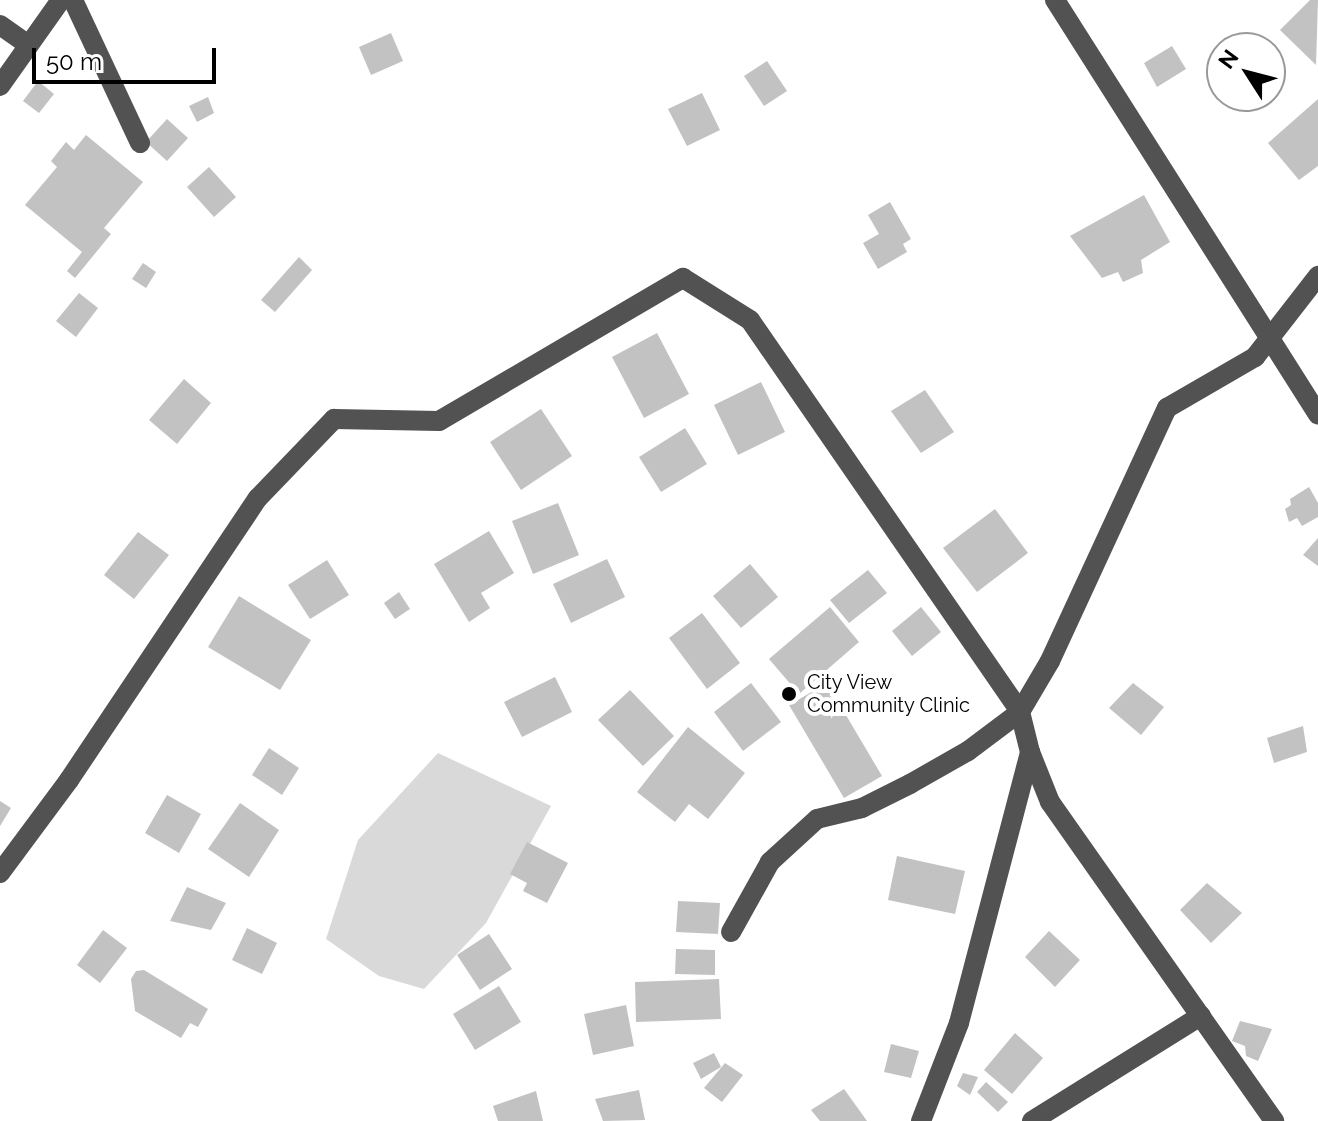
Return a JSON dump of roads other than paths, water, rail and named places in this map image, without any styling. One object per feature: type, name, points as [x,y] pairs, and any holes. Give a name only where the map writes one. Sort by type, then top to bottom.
[{"type":"street","points":[[0,86],[61,0]]},
{"type":"street","points":[[73,0],[140,143]]},
{"type":"street","points":[[1055,0],[1318,415]]},
{"type":"street","points":[[0,25],[29,45]]},
{"type":"street","points":[[731,932],[770,862],[817,819],[862,808],[910,784],[1020,712],[1050,661],[1167,408],[1255,357],[1269,335],[1318,276]]},
{"type":"street","points":[[0,873],[69,780],[258,498],[334,419],[439,421],[683,278],[750,320],[1020,712],[1030,752],[1050,802],[1274,1121]]},
{"type":"street","points":[[921,1121],[959,1023],[1030,752]]},
{"type":"street","points":[[1032,1121],[1201,1016]]},
{"type":"place","name":"City View Community Clinic","points":[[789,694]]}]
